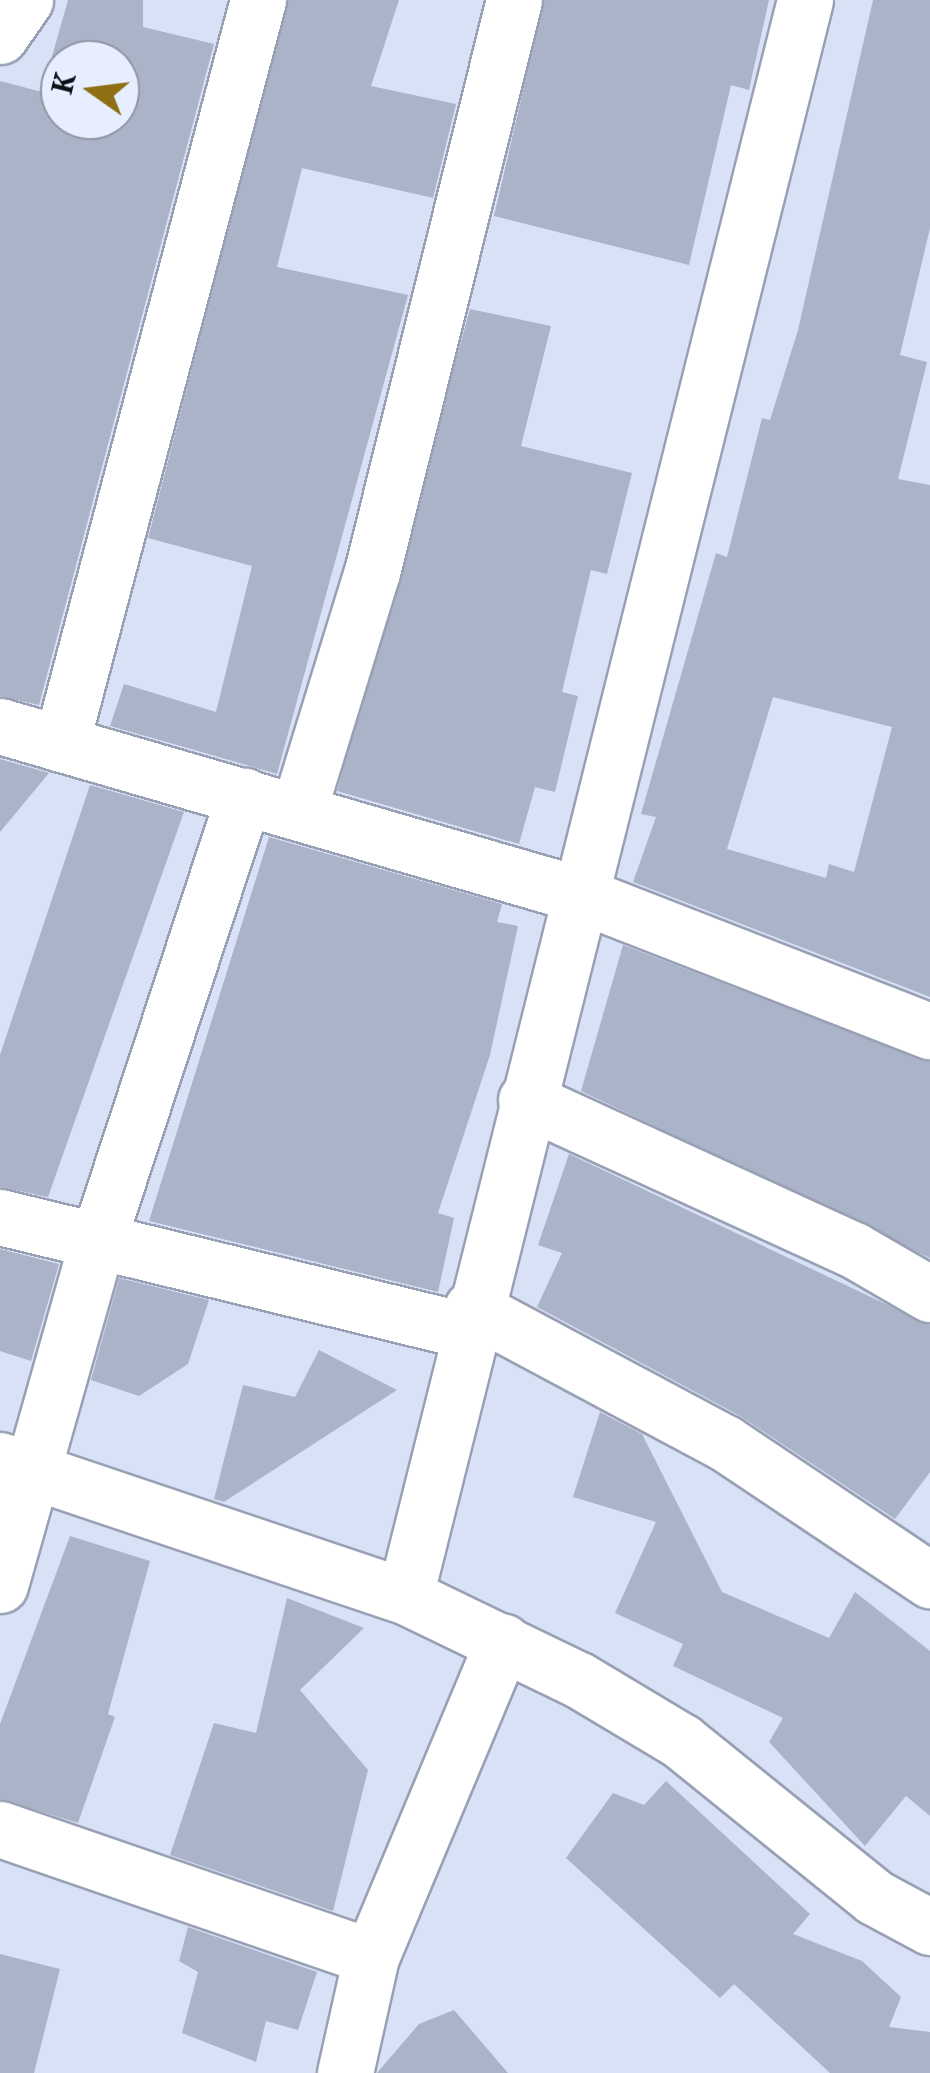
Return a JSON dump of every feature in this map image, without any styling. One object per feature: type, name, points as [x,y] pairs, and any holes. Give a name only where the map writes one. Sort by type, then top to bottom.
[{"type":"street","points":[[0,36],[24,0]]},
{"type":"street","points":[[61,744],[258,0]]},
{"type":"street","points":[[298,812],[407,440],[514,0]]},
{"type":"street","points":[[405,1596],[470,1320],[805,0]]},
{"type":"street","points":[[0,726],[578,894],[930,1031]]},
{"type":"street","points":[[0,1585],[18,1465],[97,1243],[244,796]]},
{"type":"street","points":[[526,1100],[930,1294]]},
{"type":"street","points":[[0,1217],[97,1243],[470,1320],[725,1442],[930,1580]]},
{"type":"street","points":[[18,1465],[405,1596],[503,1642],[681,1741],[874,1896],[930,1927]]},
{"type":"street","points":[[345,2073],[372,1957],[503,1642]]},
{"type":"street","points":[[0,1829],[372,1957]]},
{"type":"building","points":[[68,0],[143,0],[143,27],[214,44],[39,705],[0,696],[0,81],[40,91],[40,140],[140,140],[140,40],[57,40]]},
{"type":"building","points":[[288,0],[399,0],[371,86],[456,104],[433,198],[302,168],[277,267],[408,295],[277,774],[110,726],[124,684],[216,712],[252,566],[148,538]]},
{"type":"building","points":[[544,0],[769,0],[749,90],[731,85],[689,265],[494,216]]},
{"type":"building","points":[[873,0],[930,0],[930,228],[900,355],[927,362],[898,479],[930,485],[930,997],[633,882],[656,817],[641,814],[716,553],[727,557],[762,418],[770,420],[798,330]],"holes":[[[773,697],[892,727],[854,872],[829,864],[826,878],[727,849]]]},
{"type":"building","points":[[470,309],[551,326],[521,446],[632,473],[607,574],[591,570],[562,692],[578,696],[555,792],[535,787],[519,844],[337,791]]},
{"type":"building","points":[[0,759],[49,773],[0,832]]},
{"type":"building","points":[[90,785],[184,812],[48,1197],[0,1187],[0,1055]]},
{"type":"building","points":[[269,837],[502,904],[497,922],[518,926],[490,1055],[438,1213],[454,1218],[438,1292],[149,1221]]},
{"type":"building","points":[[623,945],[930,1062],[930,1258],[581,1091]]},
{"type":"building","points":[[569,1154],[930,1325],[930,1472],[895,1519],[740,1416],[537,1307],[562,1253],[538,1245]]},
{"type":"building","points":[[0,1249],[59,1264],[31,1361],[0,1351]]},
{"type":"building","points":[[119,1278],[209,1300],[188,1364],[139,1396],[91,1380]]},
{"type":"building","points":[[319,1350],[397,1390],[224,1502],[214,1499],[243,1385],[295,1397]]},
{"type":"building","points":[[600,1412],[642,1434],[722,1592],[829,1638],[855,1592],[930,1651],[930,1816],[906,1796],[865,1846],[769,1742],[783,1718],[673,1666],[683,1644],[615,1613],[656,1522],[573,1497]]},
{"type":"building","points":[[70,1536],[150,1561],[108,1714],[115,1717],[78,1823],[0,1799],[0,1724]]},
{"type":"building","points":[[287,1598],[364,1628],[300,1690],[368,1770],[333,1911],[170,1855],[214,1723],[256,1733]]},
{"type":"building","points":[[666,1781],[810,1914],[793,1934],[862,1961],[901,1997],[889,2027],[930,2032],[930,2073],[830,2073],[734,1984],[720,1998],[566,1858],[613,1793],[644,1805]]},
{"type":"building","points":[[188,1927],[317,1972],[298,2030],[266,2021],[256,2062],[182,2033],[198,1972],[179,1961]]},
{"type":"building","points":[[0,1954],[60,1969],[34,2073],[0,2073]]},
{"type":"building","points":[[454,2010],[508,2073],[377,2073],[419,2024]]}]
